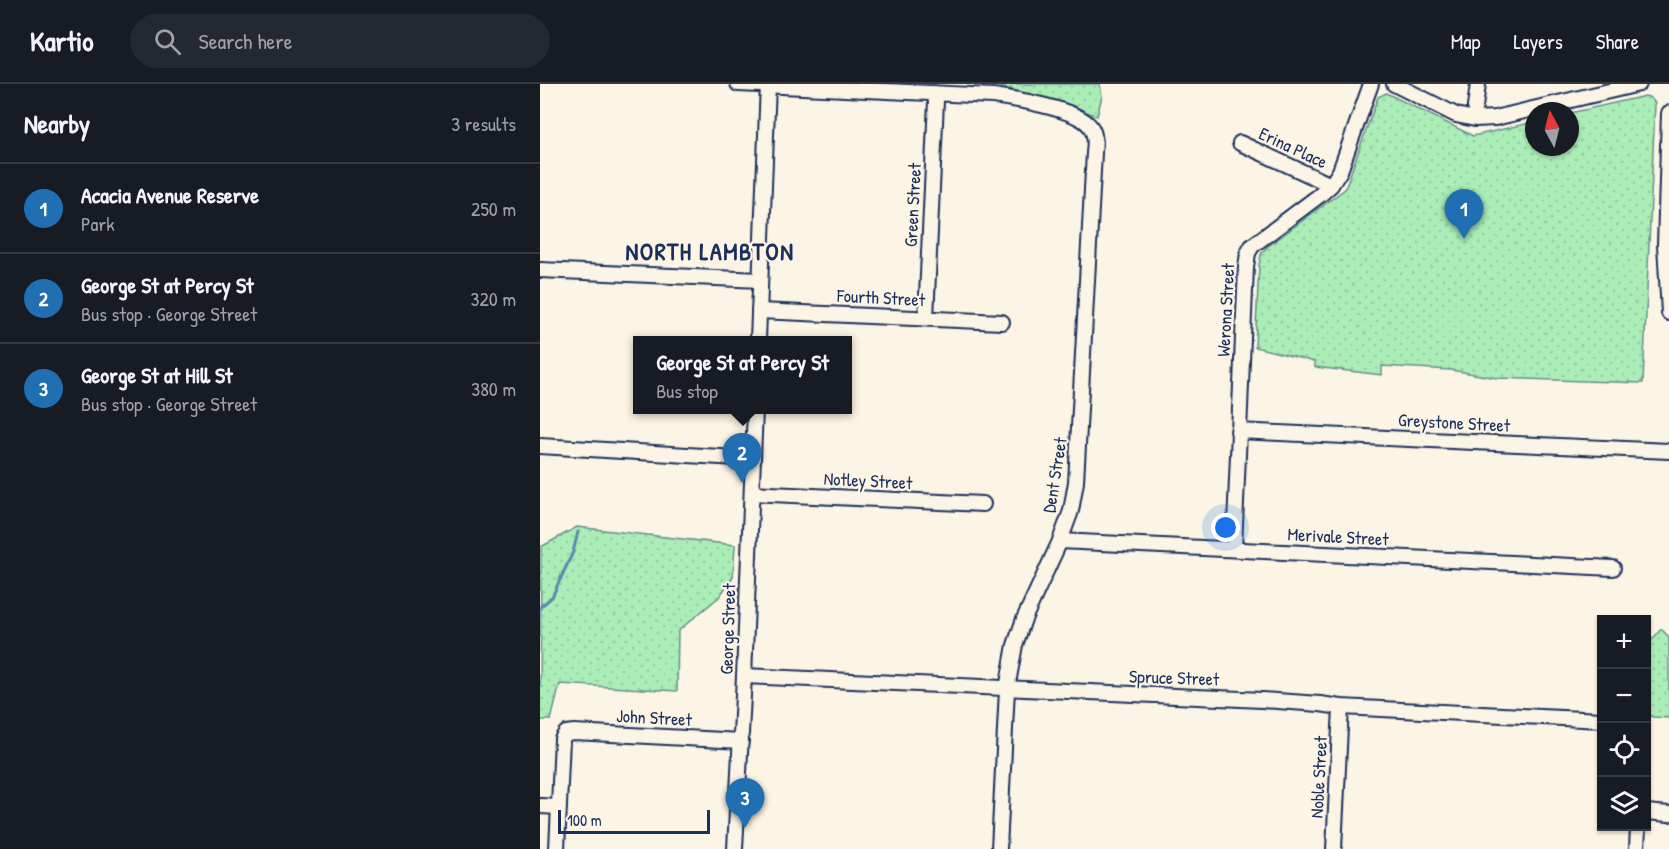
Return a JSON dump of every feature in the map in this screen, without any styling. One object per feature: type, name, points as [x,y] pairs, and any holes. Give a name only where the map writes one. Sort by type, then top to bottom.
[{"type":"street","points":[[738,84],[934,93]]},
{"type":"street","name":"Werona Street","points":[[1234,549],[1248,253],[1252,246],[1331,185],[1340,171],[1371,84]]},
{"type":"street","points":[[1394,84],[1456,115],[1475,119],[1495,118],[1639,84]]},
{"type":"street","points":[[1475,107],[1478,84]]},
{"type":"street","points":[[758,336],[768,85]]},
{"type":"street","name":"Dent Street","points":[[934,93],[1020,99],[1050,107],[1084,120],[1093,131],[1095,147],[1077,482],[1060,541],[1024,619],[1015,645],[1007,689],[999,849]]},
{"type":"street","name":"Green Street","points":[[926,318],[936,101],[934,93]]},
{"type":"street","points":[[1669,113],[1667,245],[1669,314]]},
{"type":"street","name":"Erina Place","points":[[1240,143],[1331,185]]},
{"type":"street","points":[[540,270],[760,280]]},
{"type":"street","name":"Fourth Street","points":[[759,311],[1002,322]]},
{"type":"street","name":"George Street","points":[[735,849],[755,414]]},
{"type":"street","name":"Greystone Street","points":[[1238,431],[1669,451]]},
{"type":"street","points":[[540,446],[753,459]]},
{"type":"street","name":"Notley Street","points":[[752,494],[983,504]]},
{"type":"street","name":"Merivale Street","points":[[1060,541],[1613,568]]},
{"type":"street","name":"Spruce Street","points":[[744,676],[1262,700],[1341,707],[1597,720]]},
{"type":"street","name":"Noble Street","points":[[1334,849],[1341,707]]},
{"type":"street","name":"John Street","points":[[559,807],[562,740],[566,733],[741,741]]},
{"type":"street","points":[[540,806],[559,807],[557,849]]},
{"type":"street","points":[[1651,813],[1669,814]]},
{"type":"street","points":[[1637,849],[1638,831]]},
{"type":"green space","points":[[990,84],[1100,84],[1102,96],[1097,116],[1064,103]]},
{"type":"green space","points":[[1386,93],[1473,136],[1525,124],[1525,156],[1579,156],[1579,111],[1645,96],[1652,100],[1655,104],[1643,383],[1497,378],[1451,370],[1382,366],[1382,375],[1315,367],[1315,362],[1255,347],[1261,254],[1267,247],[1345,189],[1378,97]]},
{"type":"green space","points":[[577,527],[735,545],[733,577],[719,597],[678,631],[677,691],[560,684],[551,720],[540,720],[541,547]]},
{"type":"green space","points":[[1661,629],[1669,637],[1669,718],[1651,716],[1651,641]]},
{"type":"waterway","points":[[540,607],[552,597],[573,552],[578,532]]},
{"type":"place","name":"Acacia Avenue Reserve","points":[[1464,239]]},
{"type":"place","name":"George St at Percy St","points":[[742,483]]},
{"type":"place","name":"George St at Hill St","points":[[745,828]]},
{"type":"district","name":"NORTH LAMBTON","points":[[710,252]]}]
